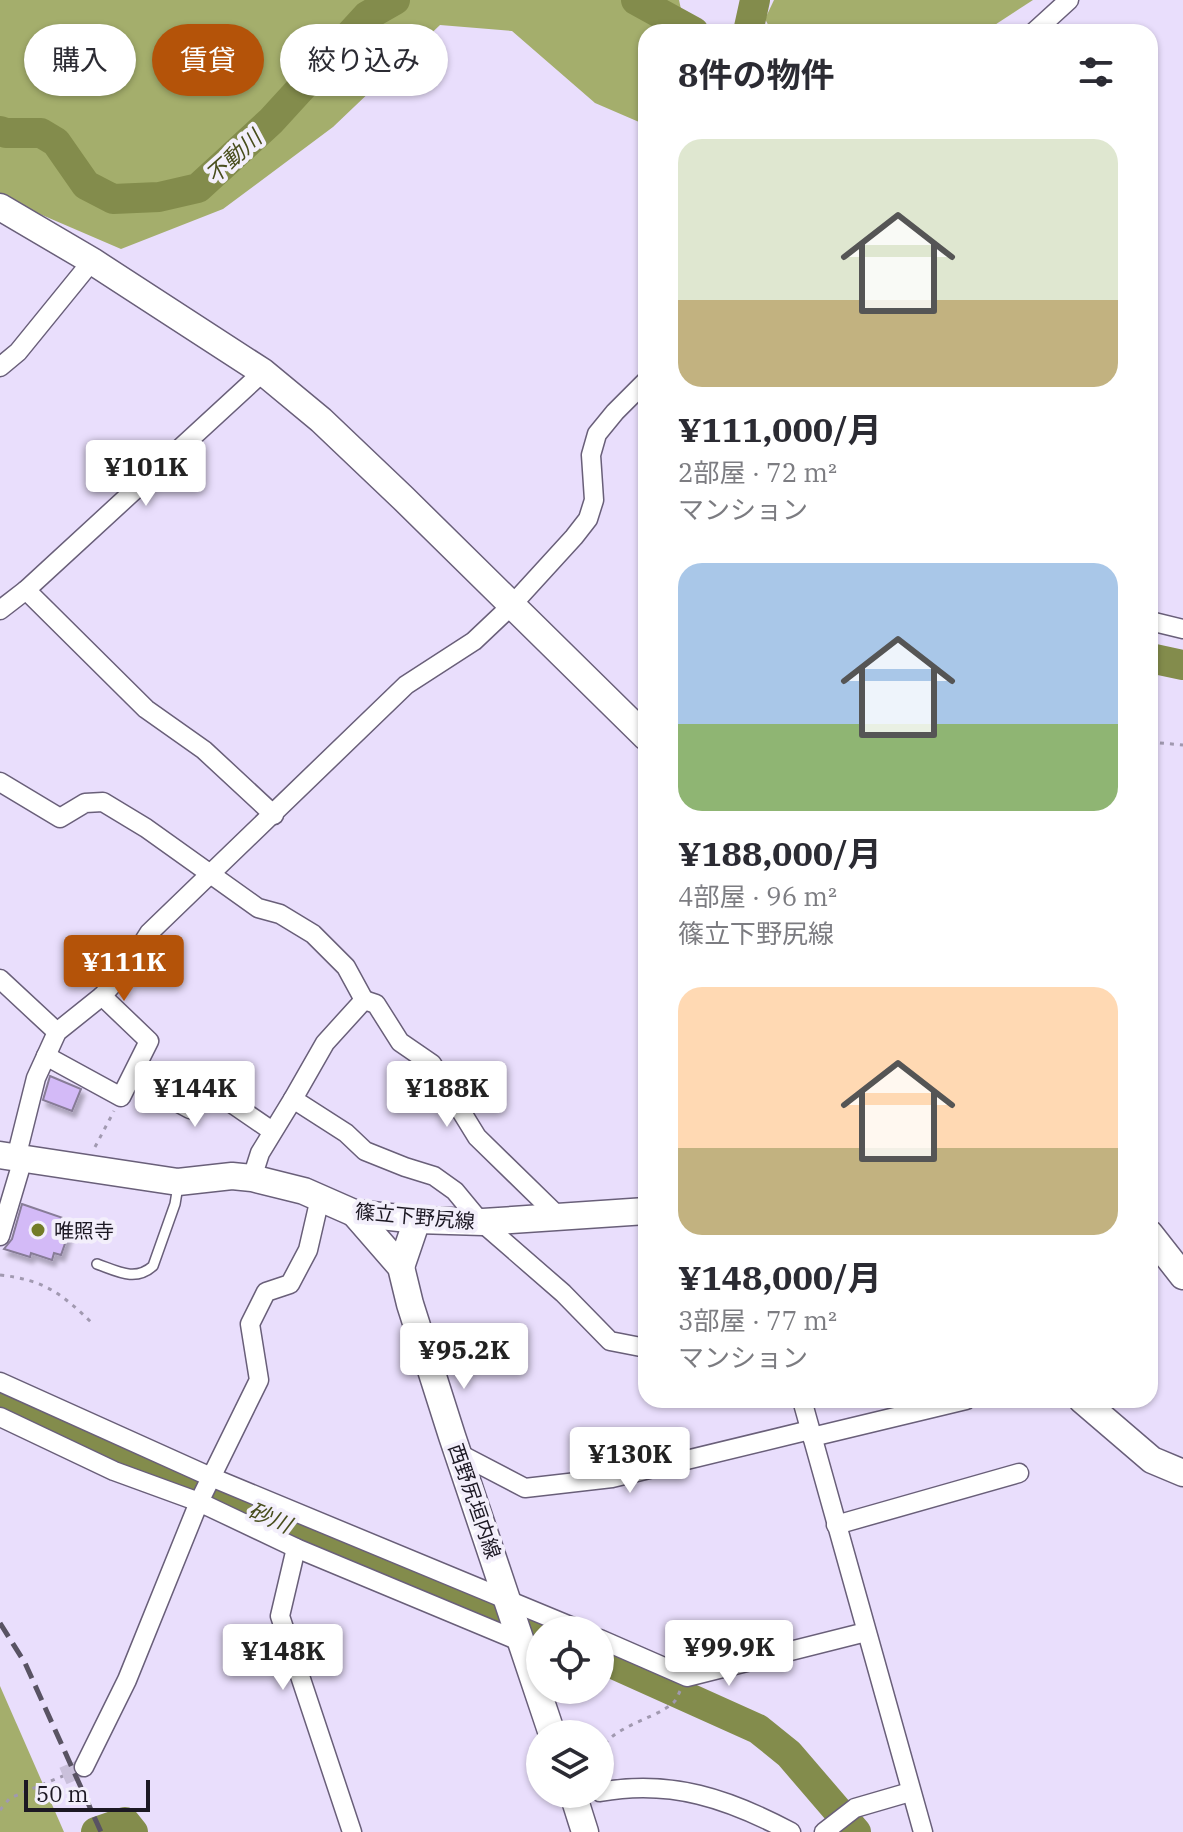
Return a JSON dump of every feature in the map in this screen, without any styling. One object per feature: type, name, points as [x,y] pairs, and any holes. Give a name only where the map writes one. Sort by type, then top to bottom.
[{"type":"main road","points":[[0,207],[92,261],[263,372],[321,420],[403,498],[638,729]]},
{"type":"main road","name":"篠立下野尻線","points":[[13,1157],[178,1182],[232,1176],[252,1178],[304,1191],[354,1213],[417,1220],[483,1222],[638,1212]]},
{"type":"main road","name":"西野尻垣内線","points":[[354,1213],[401,1267],[458,1453],[547,1720]]},
{"type":"main road","points":[[401,1267],[417,1220]]},
{"type":"main road","points":[[1158,1244],[1183,1276]]},
{"type":"main road","points":[[1091,1408],[1152,1460],[1183,1473]]},
{"type":"main road","points":[[577,1808],[585,1832]]},
{"type":"street","points":[[1043,24],[1069,0]]},
{"type":"street","points":[[0,367],[18,352],[92,261]]},
{"type":"street","points":[[2,605],[26,590],[263,372]]},
{"type":"street","points":[[0,1236],[13,1157],[26,1112],[57,1032],[102,996],[125,971],[149,933],[406,685],[474,641],[511,606],[588,519],[594,500],[591,455],[597,434],[638,389]]},
{"type":"street","points":[[26,590],[146,709],[204,750],[274,815]]},
{"type":"street","points":[[1158,623],[1183,629]]},
{"type":"street","points":[[0,782],[60,818],[85,803],[103,802],[146,828],[258,908],[280,914],[313,934],[346,967],[364,1000],[376,1004],[400,1042],[432,1064],[477,1137],[560,1218]]},
{"type":"street","points":[[0,979],[57,1032]]},
{"type":"street","points":[[46,1056],[121,1097],[149,1041],[102,996]]},
{"type":"street","points":[[252,1178],[260,1153],[325,1043],[364,1000]]},
{"type":"street","points":[[132,1078],[190,1109],[211,1089],[272,1131]]},
{"type":"street","points":[[293,1099],[346,1133],[365,1151],[434,1176],[455,1191],[483,1222],[563,1293],[610,1341],[638,1346]]},
{"type":"street","points":[[84,1767],[127,1680],[205,1490],[259,1380],[250,1324],[266,1292],[290,1284],[308,1250],[320,1198]]},
{"type":"street","points":[[0,1382],[205,1490],[296,1548],[512,1638],[515,1619]]},
{"type":"street","points":[[804,1408],[923,1832]]},
{"type":"street","points":[[458,1453],[525,1488],[612,1478],[928,1408]]},
{"type":"street","points":[[0,1417],[114,1471],[205,1490],[515,1619],[526,1621]]},
{"type":"street","points":[[836,1525],[1019,1473]]},
{"type":"street","points":[[296,1548],[280,1616],[352,1832]]},
{"type":"street","points":[[614,1645],[687,1677],[866,1632]]},
{"type":"street","points":[[614,1790],[690,1790],[757,1814],[791,1832]]},
{"type":"street","points":[[831,1827],[855,1808],[910,1792]]},
{"type":"lane","points":[[97,1264],[128,1275],[145,1273],[153,1266],[175,1204],[178,1182]]},
{"type":"path","points":[[1158,743],[1183,745]]},
{"type":"path","points":[[84,1168],[121,1097]]},
{"type":"path","points":[[0,1275],[53,1288],[93,1324]]},
{"type":"path","points":[[614,1734],[673,1703]]},
{"type":"path","points":[[0,1810],[10,1798],[63,1776]]},
{"type":"green space","points":[[0,0],[679,0],[684,24],[638,24],[638,122],[595,103],[512,31],[448,24],[280,24],[280,96],[366,96],[333,127],[223,209],[121,249],[28,209],[0,209]]},
{"type":"green space","points":[[774,0],[1033,0],[996,24],[768,24],[765,19]]},
{"type":"green space","points":[[0,1686],[64,1832],[0,1832]]},
{"type":"building","points":[[50,1076],[81,1089],[72,1111],[43,1100]]},
{"type":"building","name":"唯照寺","points":[[22,1204],[66,1219],[62,1229],[69,1232],[61,1255],[54,1253],[52,1260],[4,1249],[12,1239]]},
{"type":"waterway","name":"不動川","points":[[0,131],[41,133],[56,142],[86,185],[113,199],[159,197],[198,188],[271,121],[367,16],[395,0]]},
{"type":"waterway","name":"不動川","points":[[636,0],[680,24]]},
{"type":"waterway","points":[[750,24],[755,0]]},
{"type":"waterway","points":[[1158,660],[1183,665]]},
{"type":"waterway","name":"砂川","points":[[0,1401],[526,1627]]},
{"type":"waterway","name":"砂川","points":[[614,1664],[758,1729],[789,1754],[856,1832]]},
{"type":"waterway","points":[[96,1832],[125,1822],[133,1832]]},
{"type":"tunnel","points":[[63,1776],[84,1767]]},
{"type":"railway","points":[[0,1623],[25,1663],[101,1832]]},
{"type":"place","name":"唯照寺","points":[[38,1230]]}]
